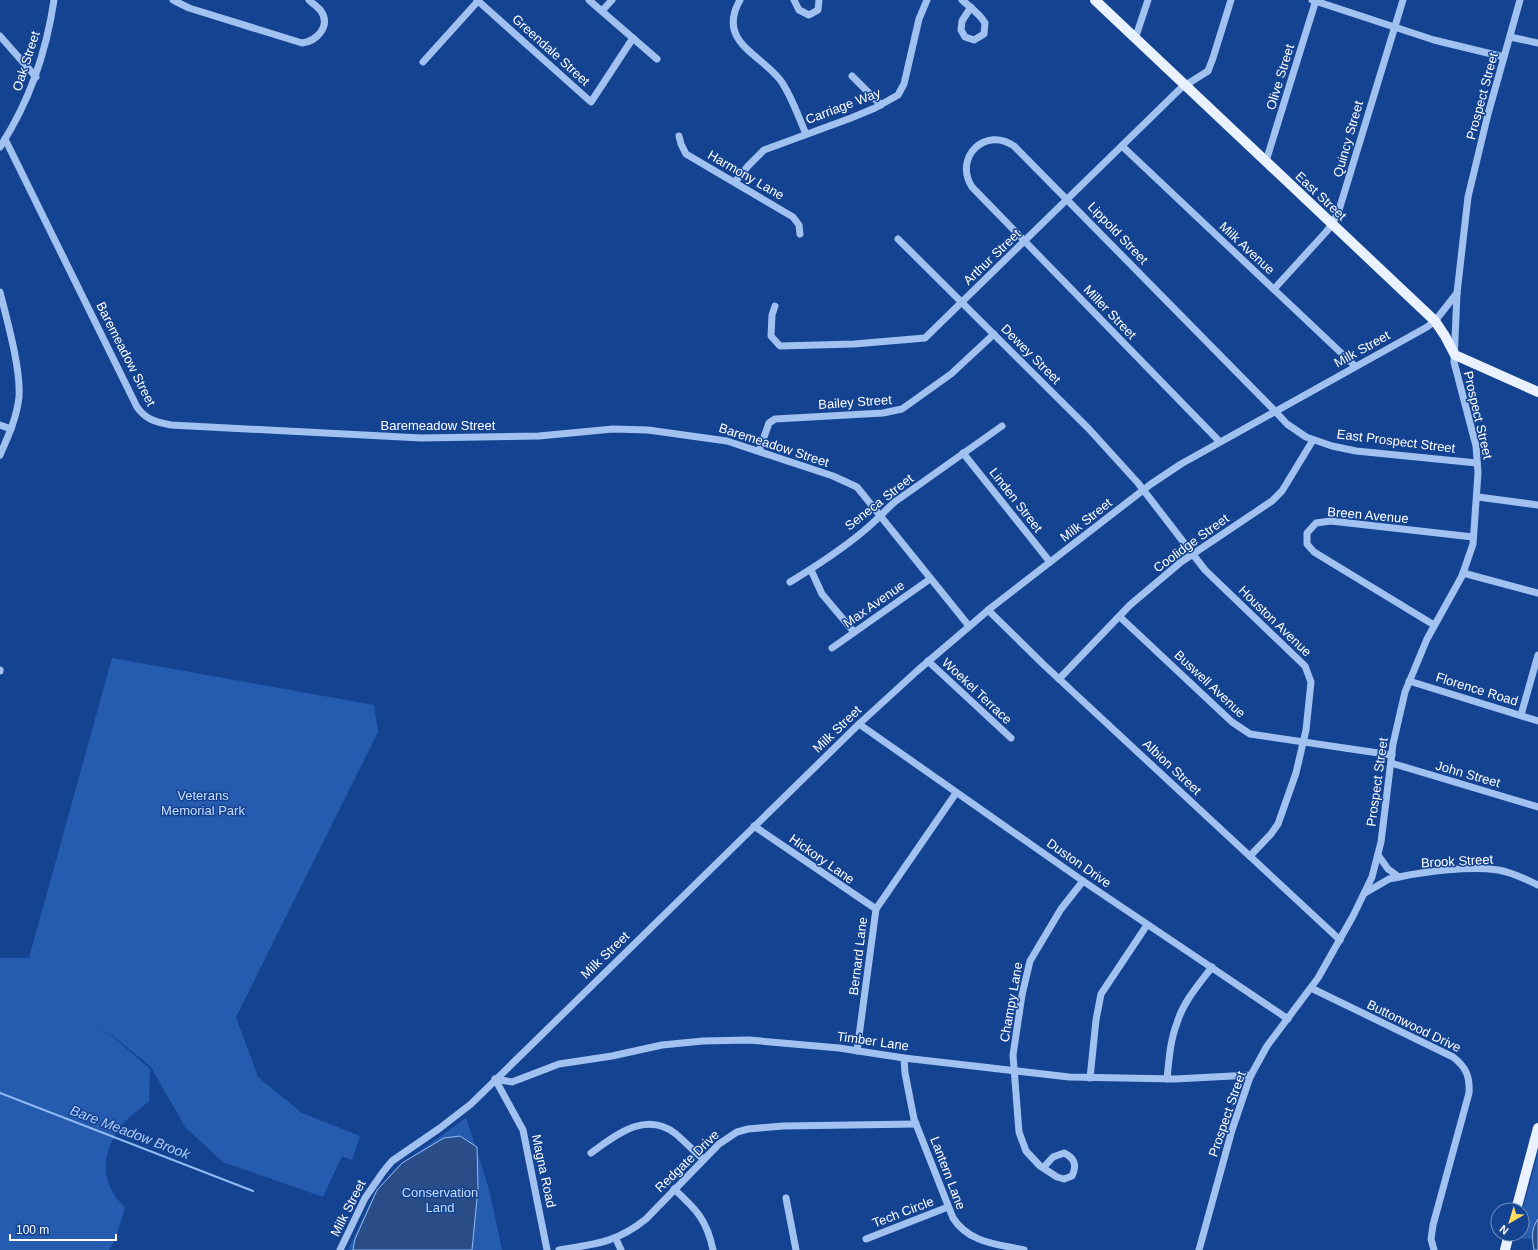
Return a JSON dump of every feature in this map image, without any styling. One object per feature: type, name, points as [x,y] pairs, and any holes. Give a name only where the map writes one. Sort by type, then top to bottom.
[{"type":"main road","name":"East Street","points":[[1095,0],[1435,321],[1455,355]]},
{"type":"main road","points":[[1455,355],[1538,392]]},
{"type":"main road","points":[[1518,1202],[1538,1128]]},
{"type":"street","name":"Oak Street","points":[[0,147],[23,107],[36,77],[44,52],[54,0]]},
{"type":"street","points":[[173,0],[189,8],[302,43],[308,42],[318,36],[324,23],[321,12],[309,0]]},
{"type":"street","points":[[423,62],[478,0]]},
{"type":"street","name":"Greendale Street","points":[[478,0],[591,102],[633,38]]},
{"type":"street","points":[[589,0],[657,59]]},
{"type":"street","points":[[602,11],[612,0]]},
{"type":"street","points":[[740,0],[733,17],[734,26],[741,44],[781,81],[806,134]]},
{"type":"street","points":[[794,0],[799,10],[809,14],[818,10],[819,0]]},
{"type":"street","name":"Carriage Way","points":[[736,182],[748,166],[764,150],[851,118],[894,98],[902,90],[919,19],[927,0]]},
{"type":"street","points":[[962,0],[971,7]]},
{"type":"street","points":[[1136,39],[1148,0]]},
{"type":"street","name":"Arthur Street","points":[[775,306],[772,315],[771,336],[780,346],[788,347],[925,338],[1185,85],[1208,71],[1231,0]]},
{"type":"street","points":[[1315,0],[1434,40],[1504,57]]},
{"type":"street","name":"Olive Street","points":[[1266,161],[1315,0]]},
{"type":"street","name":"Quincy Street","points":[[1274,289],[1332,224],[1341,203],[1403,0]]},
{"type":"street","name":"Prospect Street","points":[[1199,1250],[1234,1125],[1251,1075],[1267,1046],[1311,988],[1340,940],[1365,893],[1378,855],[1384,821],[1392,755],[1399,716],[1409,681],[1434,625],[1463,573],[1474,537],[1478,497],[1476,446],[1456,368],[1457,293],[1468,197],[1520,0]]},
{"type":"street","points":[[0,36],[36,77]]},
{"type":"street","points":[[1510,36],[1538,43]]},
{"type":"street","points":[[852,76],[881,105]]},
{"type":"street","name":"Harmony Lane","points":[[679,136],[686,154],[793,216],[799,225],[800,234]]},
{"type":"street","name":"Baremeadow Street","points":[[5,139],[137,407],[141,414],[150,420],[171,425],[388,438],[532,436],[613,430],[648,430],[709,437],[759,451],[850,484],[864,494],[930,579],[969,626]]},
{"type":"street","name":"Lippold Street","points":[[984,199],[970,182],[966,173],[967,163],[970,155],[976,147],[983,142],[1002,140],[1014,146],[1068,199],[1275,411]]},
{"type":"street","name":"Milk Avenue","points":[[1122,146],[1355,366]]},
{"type":"street","name":"Miller Street","points":[[984,199],[1219,441]]},
{"type":"street","name":"Dewey Street","points":[[898,239],[1089,429],[1143,490]]},
{"type":"street","points":[[0,292],[19,384],[19,397],[11,429],[0,455]]},
{"type":"street","points":[[1435,321],[1457,293]]},
{"type":"street","name":"Milk Street","points":[[340,1250],[365,1198],[382,1172],[392,1161],[440,1128],[471,1104],[859,724],[969,626],[1143,490],[1176,467],[1219,441],[1435,321]]},
{"type":"street","name":"Bailey Street","points":[[759,451],[769,423],[775,419],[887,412],[902,409],[952,374],[994,334]]},
{"type":"street","name":"East Prospect Street","points":[[1275,411],[1298,432],[1313,440],[1356,451],[1477,463]]},
{"type":"street","points":[[0,424],[11,429]]},
{"type":"street","name":"Seneca Street","points":[[790,582],[810,570],[860,533],[885,510],[1002,426]]},
{"type":"street","name":"Coolidge Street","points":[[1059,679],[1120,616],[1159,580],[1192,555],[1272,501],[1282,491],[1313,440]]},
{"type":"street","name":"Linden Street","points":[[963,453],[1050,562]]},
{"type":"street","name":"Houston Avenue","points":[[1143,490],[1192,555],[1224,590],[1305,666],[1311,682],[1303,742],[1289,794],[1278,824],[1271,834],[1250,856]]},
{"type":"street","points":[[1478,497],[1538,505]]},
{"type":"street","name":"Breen Avenue","points":[[1434,625],[1314,552],[1307,544],[1307,533],[1310,527],[1316,523],[1331,521],[1474,537]]},
{"type":"street","points":[[810,570],[822,594],[854,632]]},
{"type":"street","points":[[1463,573],[1538,593]]},
{"type":"street","name":"Max Avenue","points":[[832,648],[930,579]]},
{"type":"street","name":"Albion Street","points":[[988,610],[1059,679],[1340,940]]},
{"type":"street","name":"Buswell Avenue","points":[[1120,616],[1240,728],[1261,737],[1392,755]]},
{"type":"street","points":[[1521,715],[1538,655]]},
{"type":"street","name":"Woekel Terrace","points":[[928,661],[1011,738]]},
{"type":"street","name":"Florence Road","points":[[1409,681],[1538,721]]},
{"type":"street","name":"Duston Drive","points":[[859,724],[1083,881],[1288,1019]]},
{"type":"street","name":"John Street","points":[[1391,763],[1538,807]]},
{"type":"street","name":"Bernard Lane","points":[[857,1051],[876,909],[956,793]]},
{"type":"street","name":"Hickory Lane","points":[[754,826],[876,909]]},
{"type":"street","points":[[1378,855],[1388,869],[1399,877]]},
{"type":"street","name":"Brook Street","points":[[1365,893],[1389,879],[1445,871],[1497,870],[1509,873],[1538,885]]},
{"type":"street","name":"Champy Lane","points":[[1043,1168],[1053,1157],[1064,1153],[1070,1156],[1074,1162],[1075,1170],[1072,1176],[1064,1179],[1043,1168],[1026,1151],[1019,1132],[1016,1071],[1013,1055],[1022,994],[1030,961],[1061,909],[1083,881]]},
{"type":"street","points":[[1090,1078],[1096,1020],[1101,994],[1147,924]]},
{"type":"street","points":[[1167,1079],[1172,1037],[1177,1021],[1184,1007],[1212,967]]},
{"type":"street","name":"Buttonwood Drive","points":[[1311,988],[1453,1057],[1467,1071],[1470,1082],[1469,1093],[1433,1225],[1431,1239],[1434,1250]]},
{"type":"street","name":"Timber Lane","points":[[495,1080],[512,1082],[573,1060],[612,1056],[662,1045],[749,1040],[857,1051],[1016,1071],[1090,1078],[1167,1079],[1251,1075]]},
{"type":"street","name":"Lantern Lane","points":[[904,1058],[909,1099],[916,1124],[948,1207],[959,1228],[967,1234],[993,1244],[1006,1248],[1024,1250]]},
{"type":"street","name":"Magna Road","points":[[495,1080],[523,1130],[547,1250]]},
{"type":"street","points":[[591,1153],[619,1133],[632,1126],[653,1123],[675,1134],[703,1159]]},
{"type":"street","name":"Redgate Drive","points":[[559,1250],[616,1239],[634,1229],[646,1219],[703,1159],[729,1136],[748,1129],[783,1126],[916,1124]]},
{"type":"street","points":[[674,1189],[700,1214],[708,1230],[713,1250]]},
{"type":"street","points":[[786,1198],[796,1250]]},
{"type":"street","name":"Tech Circle","points":[[866,1239],[948,1207]]},
{"type":"street","points":[[616,1239],[621,1250]]},
{"type":"green space","name":"Veterans Memorial Park","points":[[112,658],[374,705],[378,732],[236,1017],[258,1077],[302,1113],[360,1136],[352,1160],[342,1156],[323,1197],[223,1162],[185,1127],[151,1067],[113,1036],[90,1027],[112,1036],[150,1069],[149,1101],[121,1126],[114,1136],[107,1157],[107,1178],[117,1198],[125,1207],[116,1238],[109,1250],[0,1250],[0,958],[29,958]]},
{"type":"green space","name":"Conservation Land","points":[[466,1118],[489,1189],[502,1250],[348,1250],[378,1189],[396,1168]]},
{"type":"green space","points":[[1538,1153],[1538,1240],[1530,1239],[1530,1202],[1525,1202]]},
{"type":"shaded area","name":"Conservation Land","points":[[460,1136],[477,1147],[478,1188],[472,1250],[353,1250],[355,1239],[377,1190],[402,1163],[444,1138]]},
{"type":"shaded area","points":[[1538,1219],[1538,1250],[1534,1250],[1534,1226]]},
{"type":"waterway","name":"Bare Meadow Brook","points":[[0,1093],[253,1191]]}]
